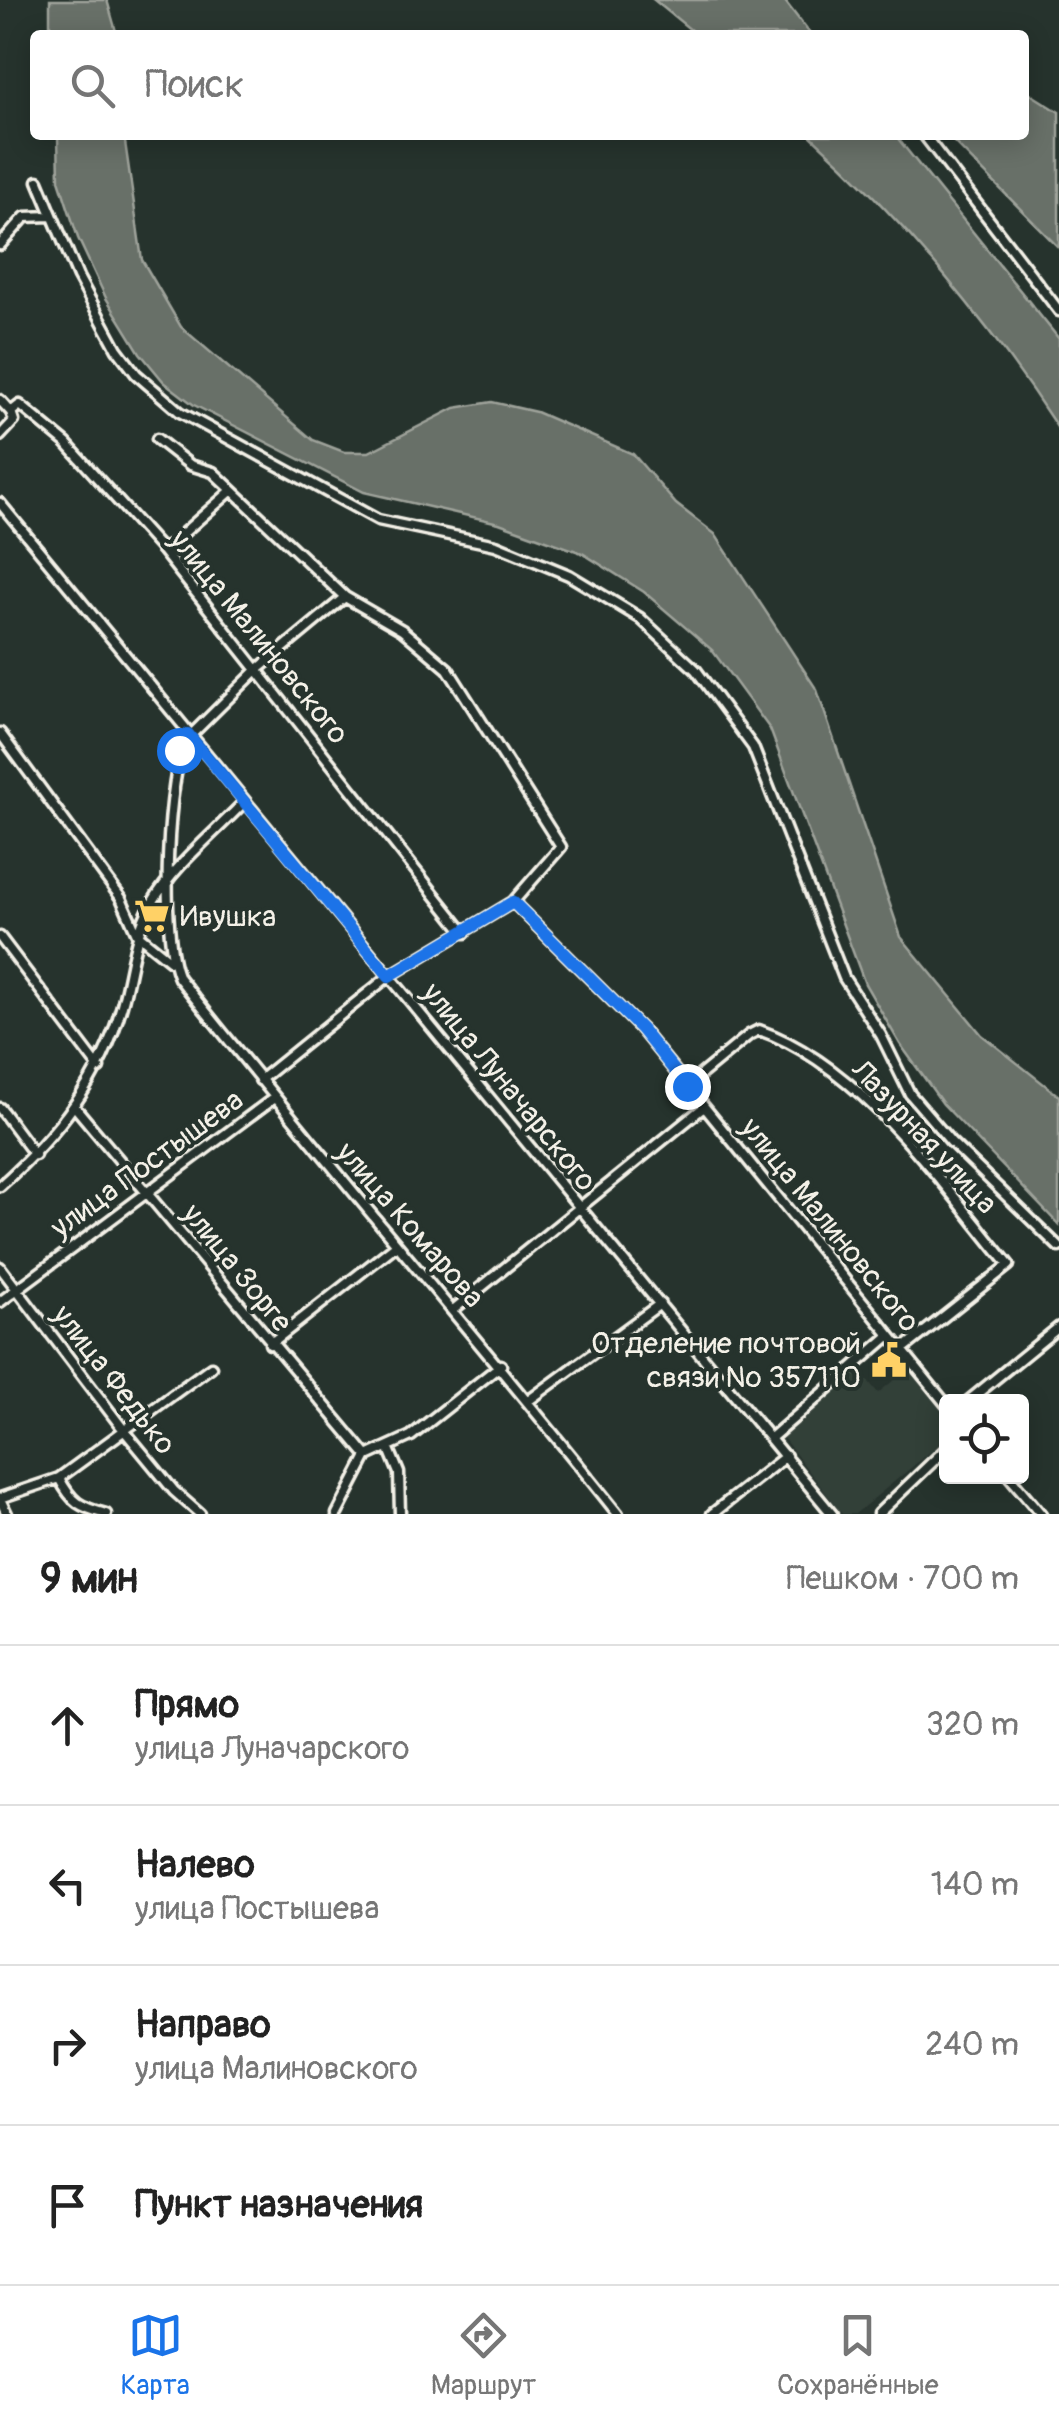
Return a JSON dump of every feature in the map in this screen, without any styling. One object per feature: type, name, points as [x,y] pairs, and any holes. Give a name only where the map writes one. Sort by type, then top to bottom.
[{"type":"street","points":[[928,140],[1059,311]]},
{"type":"street","points":[[38,181],[51,216],[117,349],[136,374],[180,412],[378,520],[496,544],[569,574],[640,618],[684,658],[753,746],[844,978],[910,1094],[951,1142],[1059,1247]]},
{"type":"street","points":[[0,244],[25,217],[51,216]]},
{"type":"street","name":"улица Малиновского","points":[[0,400],[12,412],[20,405],[66,443],[163,551],[465,934]]},
{"type":"street","points":[[0,436],[14,421],[12,412]]},
{"type":"street","points":[[157,439],[190,464],[213,472],[345,597],[189,735],[173,777],[167,922],[172,962]]},
{"type":"street","points":[[163,551],[232,491]]},
{"type":"street","name":"улица Луначарского","points":[[0,503],[832,1514]]},
{"type":"street","points":[[0,524],[11,517]]},
{"type":"street","name":"улица Постышева","points":[[260,1080],[389,976],[513,902],[562,847],[448,670],[402,630],[345,597]]},
{"type":"street","name":"улица Комарова","points":[[0,734],[121,898],[137,934],[172,962],[274,1098],[394,1246],[500,1365],[618,1514]]},
{"type":"street","points":[[0,1186],[35,1155],[75,1107],[99,1068],[124,999],[137,934],[153,901],[245,801]]},
{"type":"street","name":"улица Малиновского","points":[[513,902],[641,1029],[939,1395]]},
{"type":"street","points":[[0,937],[99,1068]]},
{"type":"street","name":"Лазурная улица","points":[[687,1086],[750,1035],[759,1030],[776,1036],[828,1066],[892,1128],[1009,1265],[903,1349]]},
{"type":"street","name":"улица Постышева","points":[[0,1302],[274,1098]]},
{"type":"street","name":"улица Зорге","points":[[75,1107],[366,1456]]},
{"type":"street","points":[[454,1310],[576,1206],[704,1107]]},
{"type":"street","points":[[0,1108],[35,1155]]},
{"type":"street","points":[[270,1344],[394,1246]]},
{"type":"street","name":"улица Федько","points":[[0,1267],[123,1429],[174,1491],[200,1514]]},
{"type":"street","points":[[528,1401],[660,1304]]},
{"type":"street","points":[[978,1394],[1059,1327]]},
{"type":"street","points":[[771,1438],[890,1336]]},
{"type":"street","points":[[337,1514],[366,1456],[389,1449],[500,1365]]},
{"type":"street","points":[[7,1514],[0,1499],[59,1478],[212,1367]]},
{"type":"street","points":[[389,1449],[400,1472],[400,1514]]},
{"type":"street","points":[[712,1514],[786,1456]]},
{"type":"street","points":[[878,1514],[939,1456]]},
{"type":"street","points":[[59,1478],[82,1510],[106,1514]]},
{"type":"street","points":[[1016,1484],[1042,1514]]},
{"type":"shaded area","points":[[50,0],[107,0],[116,30],[50,30]]},
{"type":"shaded area","points":[[654,0],[784,0],[807,30],[691,30]]},
{"type":"shaded area","points":[[1029,93],[1059,112],[1059,248],[952,140],[1029,140]]},
{"type":"shaded area","points":[[58,140],[125,140],[142,260],[181,327],[313,440],[344,452],[369,452],[455,408],[492,402],[536,412],[633,454],[676,504],[715,534],[817,690],[901,937],[982,1035],[1059,1096],[1059,1225],[943,1104],[900,1044],[865,984],[770,729],[712,650],[644,592],[582,553],[499,523],[364,492],[194,405],[164,382],[140,353],[106,298],[78,238],[59,180]]},
{"type":"shaded area","points":[[815,140],[899,140],[1059,339],[1059,430],[944,275]]},
{"type":"shaded area","points":[[909,1368],[939,1403],[939,1445],[855,1514],[842,1514],[780,1434],[859,1370],[878,1393]]},
{"type":"place","name":"Ивушка","points":[[152,916]]},
{"type":"place","name":"Отделение почтовой связи № 357110","points":[[889,1360]]},
{"type":"route","points":[[179,750],[188,734],[389,976],[513,902],[641,1029],[687,1086]]}]
